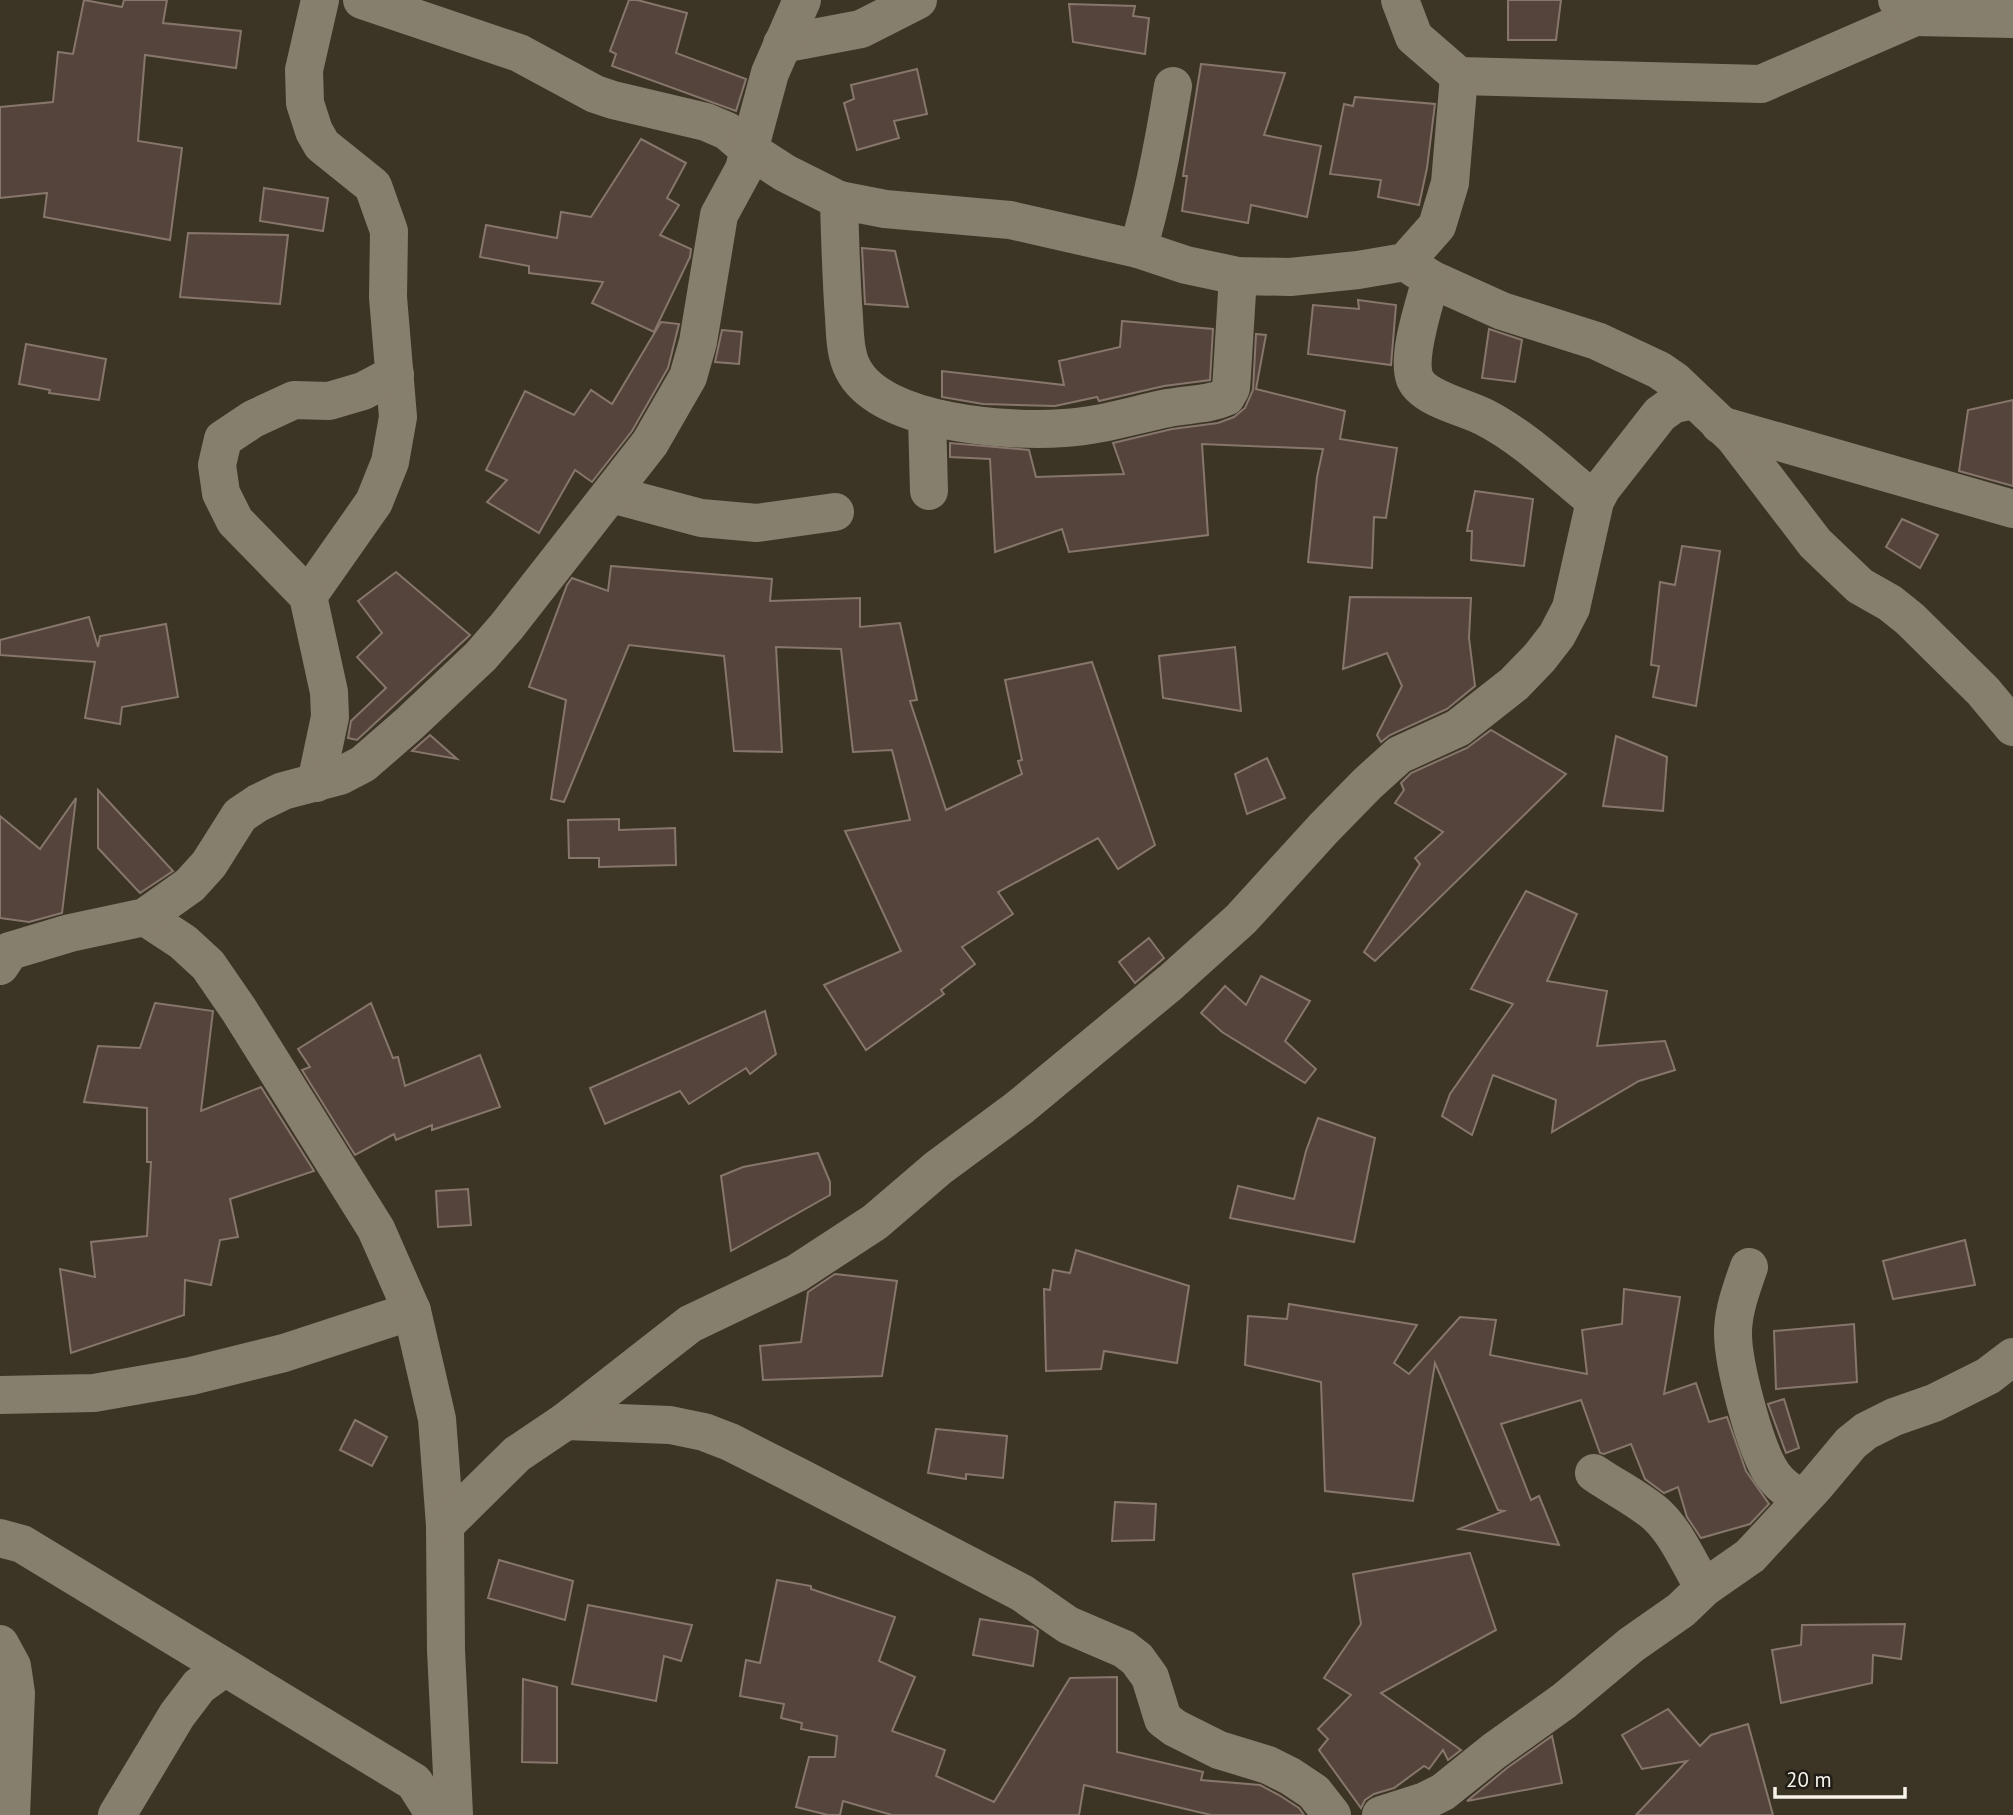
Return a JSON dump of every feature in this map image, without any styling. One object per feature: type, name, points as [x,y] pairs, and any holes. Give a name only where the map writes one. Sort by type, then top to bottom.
[{"type":"street","points":[[308,596],[374,502],[390,462],[398,417],[388,297],[388,232],[381,208],[373,186],[322,145],[314,131],[305,103],[304,70],[320,0]]},
{"type":"street","points":[[362,0],[519,53],[595,94],[706,122],[727,131],[748,149],[785,173],[839,200],[885,209],[1010,220],[1138,249],[1186,265],[1238,276],[1290,277],[1358,270],[1418,271],[1502,311],[1597,341],[1659,370],[1675,381],[1734,437],[1815,542],[1860,586],[1891,603],[1910,619],[1983,691],[2013,727]]},
{"type":"street","points":[[3,955],[69,933],[145,917],[190,886],[209,864],[240,816],[258,803],[283,791],[340,776],[363,764],[481,656],[650,443],[688,377],[698,342],[719,215],[744,169],[769,73],[802,0]]},
{"type":"street","points":[[782,44],[861,29],[918,0]]},
{"type":"street","points":[[1400,0],[1414,37],[1459,76],[1761,84],[1906,8],[2013,19]]},
{"type":"street","points":[[1459,76],[1450,183],[1437,226],[1418,271],[1419,325],[1413,363],[1415,378],[1425,392],[1485,417],[1510,432],[1595,500]]},
{"type":"street","points":[[1138,249],[1162,152],[1172,86]]},
{"type":"street","points":[[839,200],[845,337],[852,368],[865,386],[877,396],[927,417],[1001,427],[1063,428],[1112,422],[1226,397],[1231,388],[1238,276]]},
{"type":"street","points":[[316,783],[330,717],[329,692],[308,596],[235,521],[221,493],[217,466],[223,439],[254,419],[294,400],[329,401],[363,391],[395,374]]},
{"type":"street","points":[[445,1525],[517,1454],[566,1421],[690,1324],[797,1273],[875,1223],[938,1168],[1019,1108],[1171,982],[1241,919],[1324,828],[1399,755],[1458,728],[1514,684],[1557,635],[1572,608],[1595,500],[1660,414],[1674,404],[1707,412],[2013,509]]},
{"type":"street","points":[[927,417],[929,491]]},
{"type":"street","points":[[611,494],[701,518],[757,523],[835,512]]},
{"type":"street","points":[[145,917],[183,942],[208,965],[231,998],[376,1229],[412,1311],[437,1419],[445,1525],[446,1650],[454,1815]]},
{"type":"street","points":[[1749,1266],[1737,1304],[1733,1351],[1765,1463],[1779,1483],[1803,1498]]},
{"type":"street","points":[[0,1395],[94,1393],[191,1376],[284,1353],[412,1311]]},
{"type":"street","points":[[1381,1815],[1425,1801],[1452,1785],[1564,1701],[1631,1644],[1681,1610],[1704,1588],[1750,1556],[1851,1443],[1866,1431],[1894,1416],[1945,1398],[1987,1376],[2013,1357]]},
{"type":"street","points":[[566,1421],[670,1425],[704,1432],[799,1476],[1022,1593],[1068,1625],[1124,1649],[1137,1659],[1150,1677],[1163,1719],[1219,1750],[1268,1765],[1290,1776],[1314,1792],[1332,1815]]},
{"type":"street","points":[[1594,1473],[1657,1515],[1680,1544],[1704,1588]]},
{"type":"street","points":[[0,1538],[23,1545],[414,1782],[435,1815]]},
{"type":"street","points":[[0,1644],[12,1666],[16,1693],[11,1815]]},
{"type":"street","points":[[117,1815],[177,1714],[199,1686],[224,1668]]},
{"type":"building","points":[[84,0],[122,7],[124,0],[167,0],[163,23],[241,31],[236,68],[145,55],[138,141],[182,148],[170,240],[44,217],[47,193],[0,198],[0,107],[53,102],[58,52],[73,54]]},
{"type":"building","points":[[629,0],[687,13],[676,53],[746,79],[736,111],[612,66],[616,54],[610,51]]},
{"type":"building","points":[[1508,0],[1561,0],[1556,40],[1508,40]]},
{"type":"building","points":[[1069,4],[1135,6],[1133,16],[1149,18],[1145,54],[1073,42]]},
{"type":"building","points":[[1201,64],[1285,73],[1264,135],[1321,146],[1307,217],[1251,205],[1248,223],[1182,211],[1187,176],[1183,176]]},
{"type":"building","points":[[917,69],[927,114],[894,121],[899,138],[857,150],[844,103],[854,99],[851,85]]},
{"type":"building","points":[[1355,97],[1435,104],[1427,168],[1419,205],[1378,197],[1381,180],[1330,174],[1344,104],[1353,106]]},
{"type":"building","points":[[641,139],[686,163],[667,198],[679,205],[660,235],[691,249],[690,257],[654,332],[592,303],[603,282],[529,273],[529,266],[480,257],[486,225],[557,238],[561,212],[591,217]]},
{"type":"building","points":[[264,188],[328,198],[323,231],[260,221]]},
{"type":"building","points":[[188,233],[288,235],[280,304],[180,297]]},
{"type":"building","points":[[862,248],[895,251],[908,307],[865,304]]},
{"type":"building","points":[[1358,300],[1396,305],[1391,365],[1308,354],[1313,305],[1359,309]]},
{"type":"building","points":[[1122,321],[1213,329],[1210,380],[1164,386],[1099,401],[1097,397],[1055,406],[983,404],[942,397],[942,371],[1064,385],[1059,361],[1120,347]]},
{"type":"building","points":[[661,322],[679,324],[668,368],[632,431],[592,482],[575,470],[539,533],[487,502],[507,480],[486,470],[525,391],[574,415],[591,390],[612,404]]},
{"type":"building","points":[[1489,329],[1522,340],[1515,382],[1482,378]]},
{"type":"building","points":[[722,330],[742,332],[739,364],[715,362]]},
{"type":"building","points":[[1256,334],[1266,335],[1256,389],[1345,411],[1340,439],[1397,448],[1386,518],[1374,517],[1372,568],[1308,562],[1317,477],[1323,449],[1202,444],[1208,535],[1069,552],[1062,529],[995,552],[990,459],[950,457],[950,443],[1029,450],[1036,477],[1124,474],[1113,443],[1172,429],[1218,423],[1234,417],[1245,408],[1253,390]]},
{"type":"building","points":[[26,344],[106,359],[99,400],[49,393],[50,390],[19,384]]},
{"type":"building","points":[[2013,400],[2013,486],[1959,471],[1968,410]]},
{"type":"building","points":[[1475,491],[1533,499],[1524,566],[1471,560],[1472,531],[1467,531]]},
{"type":"building","points":[[1902,519],[1938,535],[1920,568],[1886,547]]},
{"type":"building","points":[[1682,546],[1720,551],[1696,706],[1653,697],[1659,666],[1651,665],[1660,582],[1675,585]]},
{"type":"building","points":[[611,566],[772,579],[770,601],[860,598],[860,627],[900,623],[917,700],[910,701],[946,810],[1022,774],[1018,761],[1022,760],[1005,680],[1092,662],[1155,845],[1118,869],[1098,838],[998,892],[1013,914],[962,947],[975,964],[941,990],[944,994],[866,1050],[824,985],[901,951],[845,831],[910,820],[892,750],[853,752],[841,649],[776,647],[782,752],[734,751],[724,656],[629,645],[564,802],[551,799],[566,700],[529,687],[567,585],[572,578],[608,591]]},
{"type":"building","points":[[396,572],[470,635],[357,740],[348,738],[351,721],[386,688],[357,657],[382,633],[358,601]]},
{"type":"building","points":[[1350,597],[1471,598],[1469,638],[1475,686],[1447,709],[1390,735],[1381,742],[1377,735],[1402,686],[1387,653],[1343,669]]},
{"type":"building","points":[[89,617],[98,647],[100,636],[166,624],[178,697],[122,707],[120,724],[85,718],[95,662],[0,655],[0,640]]},
{"type":"building","points":[[1235,647],[1241,711],[1163,698],[1159,656]]},
{"type":"building","points":[[1491,730],[1566,774],[1375,961],[1364,952],[1420,864],[1415,858],[1443,832],[1395,803],[1404,790],[1401,783],[1411,773],[1467,748]]},
{"type":"building","points":[[430,735],[457,759],[412,751]]},
{"type":"building","points":[[1616,736],[1667,757],[1663,811],[1603,806]]},
{"type":"building","points":[[1267,758],[1285,798],[1247,814],[1235,774]]},
{"type":"building","points":[[98,790],[173,871],[140,893],[98,848]]},
{"type":"building","points":[[76,798],[62,913],[29,922],[0,918],[0,816],[40,849]]},
{"type":"building","points":[[619,819],[619,830],[675,828],[676,865],[599,867],[599,858],[569,858],[568,820]]},
{"type":"building","points":[[1526,891],[1577,914],[1547,981],[1607,991],[1597,1046],[1665,1041],[1675,1070],[1639,1081],[1552,1132],[1556,1100],[1493,1075],[1472,1135],[1442,1116],[1450,1094],[1513,1004],[1471,989]]},
{"type":"building","points":[[1149,938],[1164,958],[1135,983],[1119,962]]},
{"type":"building","points":[[1261,976],[1310,1001],[1285,1041],[1316,1069],[1305,1083],[1222,1032],[1201,1013],[1225,986],[1246,1005]]},
{"type":"building","points":[[155,1003],[213,1011],[201,1111],[261,1087],[314,1171],[230,1199],[238,1237],[220,1240],[211,1285],[185,1280],[184,1315],[71,1353],[60,1269],[95,1277],[91,1242],[147,1236],[151,1162],[147,1162],[147,1108],[84,1102],[98,1046],[140,1048]]},
{"type":"building","points":[[371,1003],[393,1058],[398,1057],[405,1086],[480,1055],[500,1107],[432,1130],[432,1125],[396,1140],[394,1134],[355,1155],[302,1070],[310,1067],[298,1049]]},
{"type":"building","points":[[765,1011],[776,1054],[750,1074],[746,1068],[689,1104],[680,1091],[605,1124],[590,1088]]},
{"type":"building","points":[[1318,1118],[1375,1138],[1354,1242],[1230,1218],[1238,1186],[1294,1199],[1306,1151]]},
{"type":"building","points":[[818,1153],[830,1182],[830,1195],[731,1251],[721,1176],[743,1167]]},
{"type":"building","points":[[468,1189],[471,1225],[438,1227],[436,1191]]},
{"type":"building","points":[[1965,1240],[1975,1285],[1893,1299],[1883,1261]]},
{"type":"building","points":[[1076,1250],[1189,1286],[1177,1363],[1104,1351],[1101,1369],[1046,1371],[1044,1289],[1050,1290],[1053,1270],[1070,1273]]},
{"type":"building","points":[[835,1274],[897,1281],[882,1376],[763,1380],[760,1346],[801,1342],[808,1292]]},
{"type":"building","points":[[1624,1289],[1680,1297],[1664,1394],[1696,1383],[1709,1422],[1727,1417],[1746,1471],[1769,1504],[1750,1524],[1701,1538],[1687,1517],[1678,1487],[1664,1493],[1645,1479],[1631,1444],[1600,1453],[1581,1400],[1501,1424],[1531,1500],[1539,1496],[1559,1545],[1459,1529],[1504,1511],[1498,1510],[1435,1363],[1413,1501],[1325,1491],[1321,1382],[1245,1365],[1248,1316],[1287,1319],[1289,1304],[1417,1325],[1394,1363],[1409,1374],[1460,1317],[1496,1320],[1490,1355],[1587,1374],[1582,1330],[1622,1324]]},
{"type":"building","points":[[1854,1324],[1857,1382],[1776,1389],[1774,1331]]},
{"type":"building","points":[[1784,1399],[1799,1448],[1786,1453],[1768,1404]]},
{"type":"building","points":[[355,1420],[387,1437],[372,1466],[340,1450]]},
{"type":"building","points":[[936,1429],[1007,1436],[1003,1478],[966,1474],[966,1479],[928,1473]]},
{"type":"building","points":[[1115,1502],[1156,1504],[1154,1540],[1112,1541]]},
{"type":"building","points":[[1470,1553],[1496,1630],[1381,1693],[1461,1750],[1448,1760],[1443,1750],[1429,1769],[1424,1766],[1394,1788],[1374,1794],[1365,1800],[1361,1808],[1319,1750],[1328,1739],[1318,1729],[1351,1695],[1324,1678],[1361,1624],[1353,1574]]},
{"type":"building","points":[[499,1560],[573,1581],[565,1620],[488,1598]]},
{"type":"building","points":[[777,1580],[811,1586],[811,1589],[895,1617],[879,1661],[915,1677],[892,1731],[945,1750],[936,1776],[994,1802],[1070,1678],[1117,1677],[1117,1752],[1203,1772],[1201,1780],[1260,1785],[1299,1808],[1304,1815],[1211,1815],[1084,1785],[1079,1815],[892,1815],[843,1801],[840,1815],[828,1815],[796,1807],[809,1757],[835,1757],[837,1736],[801,1729],[802,1723],[781,1718],[784,1704],[740,1696],[746,1660],[760,1663]]},
{"type":"building","points":[[588,1605],[692,1625],[681,1661],[664,1656],[656,1701],[572,1684]]},
{"type":"building","points":[[980,1619],[1033,1627],[1038,1631],[1033,1666],[973,1655]]},
{"type":"building","points":[[1905,1624],[1901,1659],[1873,1655],[1872,1683],[1781,1703],[1772,1650],[1801,1645],[1802,1625]]},
{"type":"building","points":[[523,1679],[557,1687],[557,1763],[522,1762]]},
{"type":"building","points":[[1668,1709],[1700,1746],[1711,1735],[1748,1724],[1773,1815],[1636,1815],[1687,1761],[1642,1769],[1622,1735]]},
{"type":"building","points":[[1552,1736],[1562,1783],[1467,1801],[1507,1768]]}]
